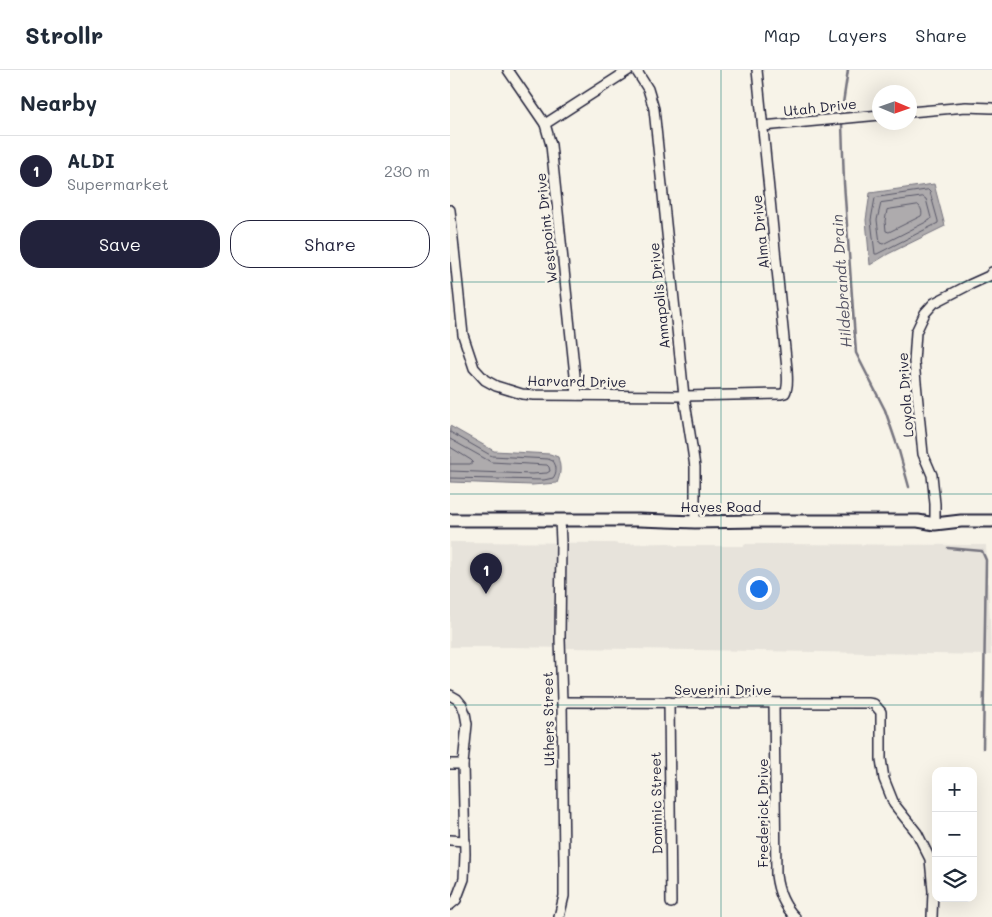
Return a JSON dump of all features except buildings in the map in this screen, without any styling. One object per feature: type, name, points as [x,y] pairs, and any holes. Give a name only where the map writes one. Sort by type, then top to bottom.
[{"type":"street","name":"Westpoint Drive","points":[[508,70],[546,124],[551,145],[577,395]]},
{"type":"street","points":[[546,124],[629,70]]},
{"type":"street","name":"Annapolis Drive","points":[[636,70],[648,89],[654,109],[684,396],[695,467],[695,522]]},
{"type":"street","name":"Alma Drive","points":[[757,70],[787,369],[787,391]]},
{"type":"street","points":[[917,112],[992,108]]},
{"type":"street","name":"Utah Drive","points":[[763,126],[872,116]]},
{"type":"street","name":"Harvard Drive","points":[[450,210],[464,335],[474,368],[485,380],[496,386],[522,394],[577,395],[684,396],[781,394],[787,391]]},
{"type":"street","name":"Loyola Drive","points":[[935,524],[932,475],[923,454],[914,362],[916,332],[925,313],[934,303],[991,276]]},
{"type":"street","name":"Hayes Road","points":[[450,520],[918,521],[935,524],[961,521],[992,522]]},
{"type":"street","name":"Uthers Street","points":[[559,917],[564,896],[560,520]]},
{"type":"street","points":[[450,695],[462,705],[467,724],[463,764],[464,879],[456,900],[450,905]]},
{"type":"street","name":"Severini Drive","points":[[562,702],[874,704],[881,712],[881,758],[884,779],[894,804],[917,833],[930,859],[933,891],[932,917]]},
{"type":"street","name":"Dominic Street","points":[[669,702],[671,904]]},
{"type":"street","name":"Frederick Drive","points":[[774,703],[776,875],[781,897],[795,917]]},
{"type":"street","points":[[450,764],[463,764]]},
{"type":"street","points":[[450,840],[465,841]]},
{"type":"shaded area","points":[[450,542],[670,543],[676,546],[743,546],[746,544],[986,545],[991,655],[450,647]]},
{"type":"water","points":[[934,184],[945,226],[870,265],[866,220],[870,193]]},
{"type":"water","points":[[450,426],[494,451],[550,454],[558,457],[560,470],[557,483],[532,485],[450,482]]},
{"type":"waterway","name":"Hildebrandt Drain","points":[[842,110],[848,70]]},
{"type":"waterway","name":"Hildebrandt Drain","points":[[842,124],[844,183],[856,353],[885,410],[909,487]]},
{"type":"waterway","name":"Hildebrandt Drain","points":[[948,548],[982,551],[986,560],[983,748]]},
{"type":"place","name":"ALDI","points":[[486,594]]}]
